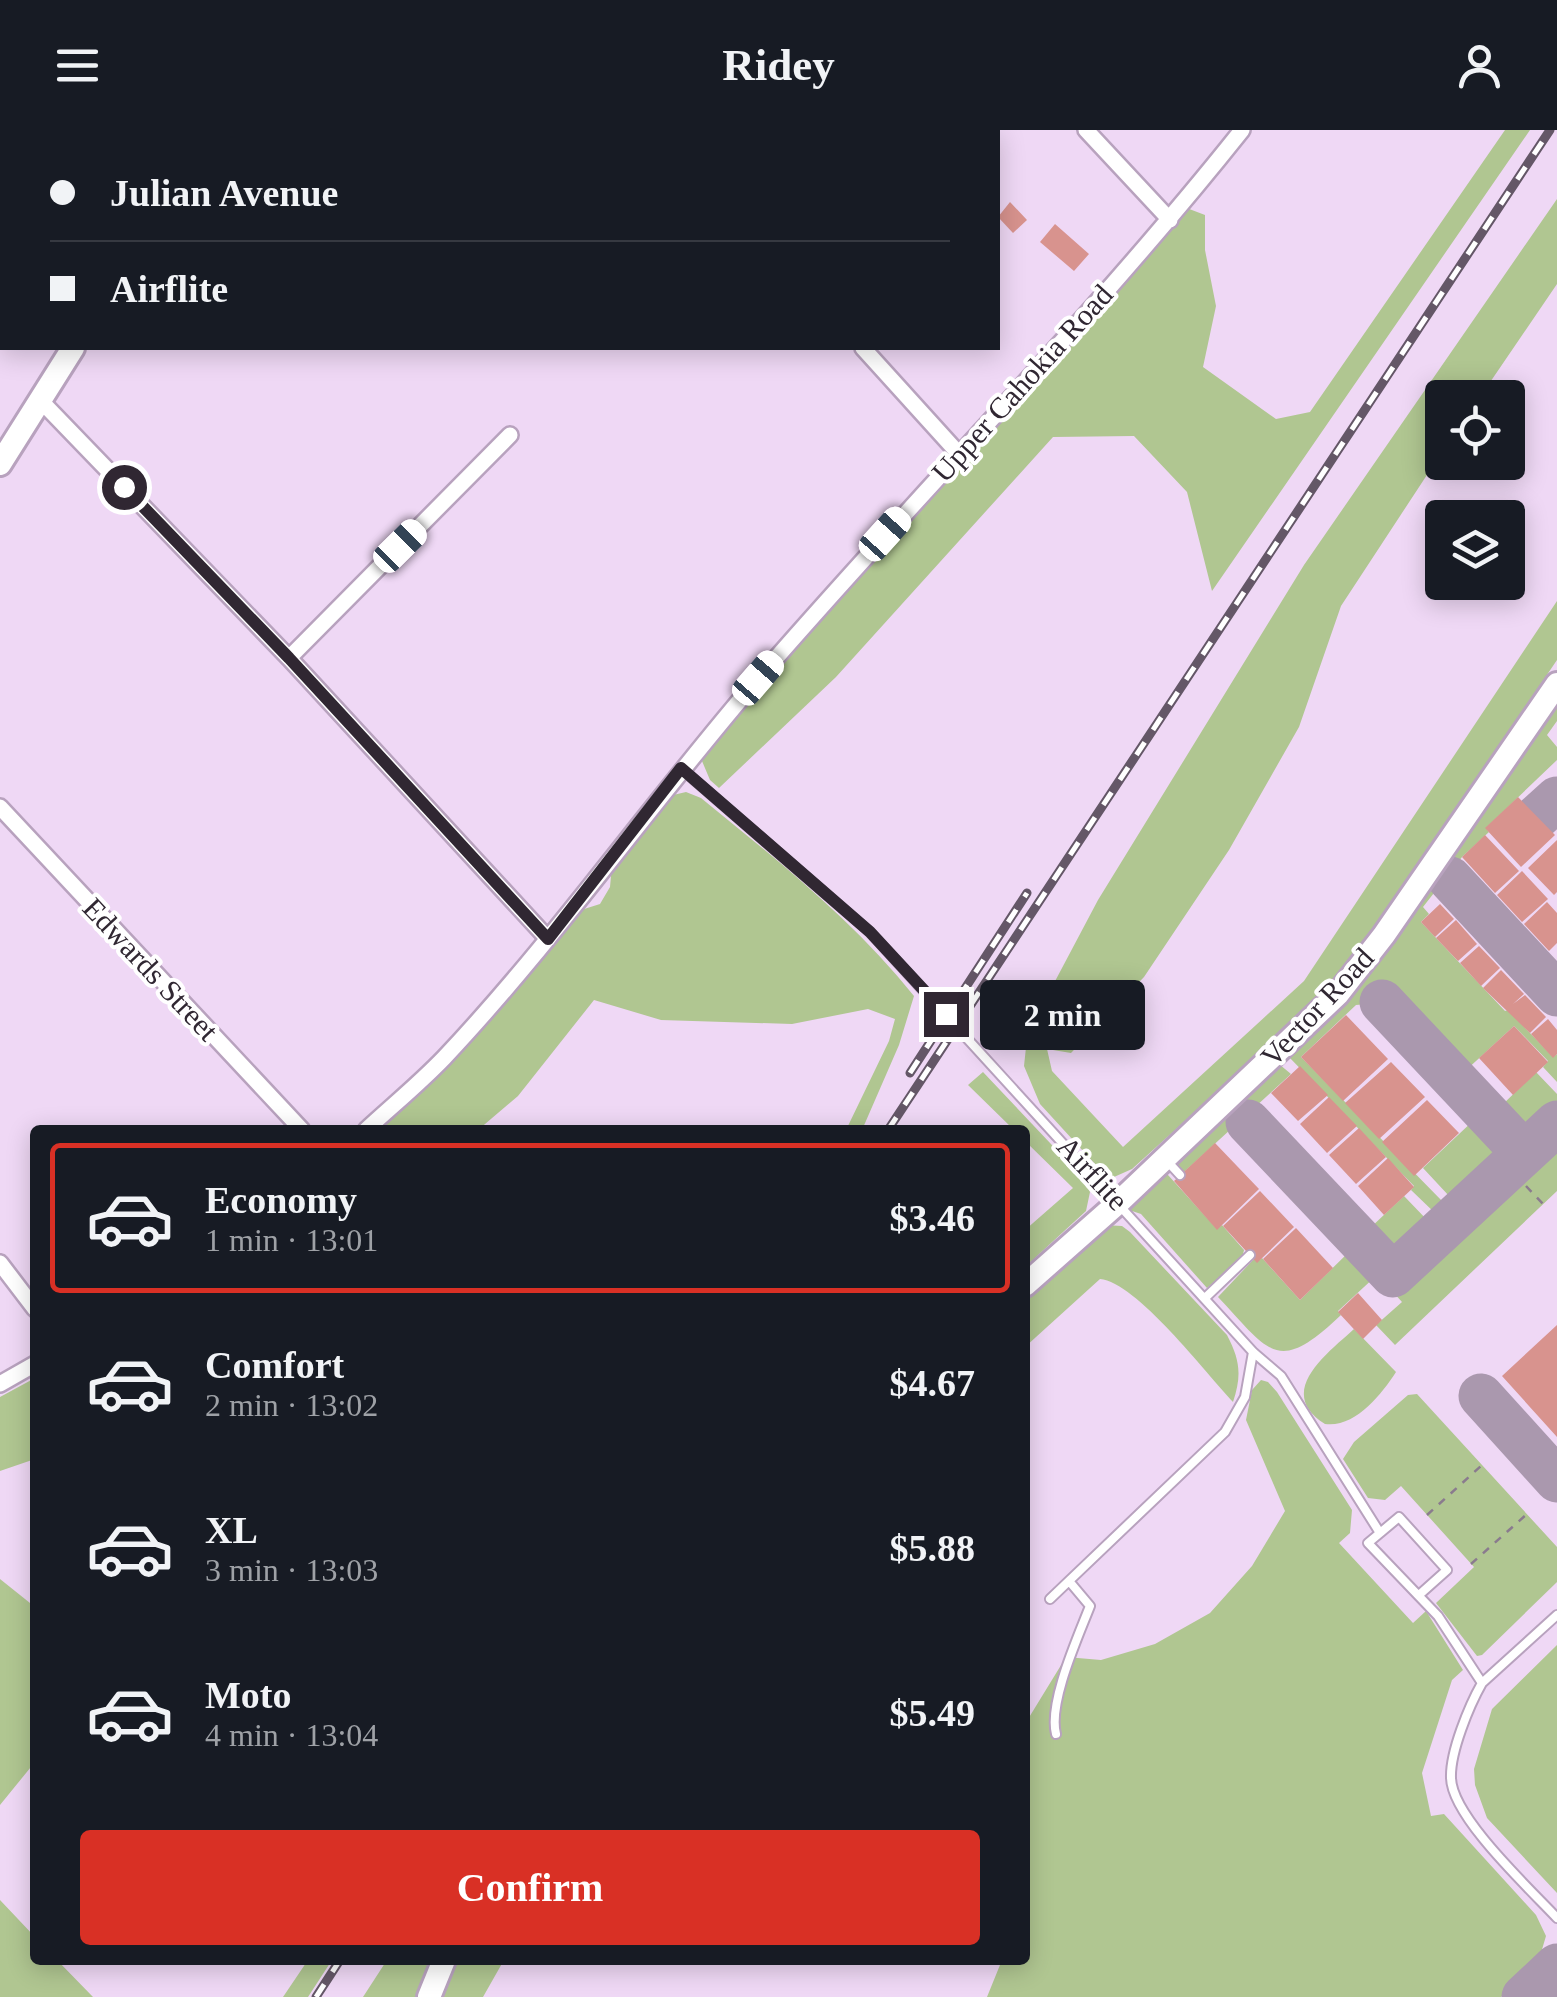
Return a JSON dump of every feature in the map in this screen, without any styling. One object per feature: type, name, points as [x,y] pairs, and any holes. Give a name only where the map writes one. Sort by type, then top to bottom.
[{"type":"street","points":[[1086,130],[1170,220]]},
{"type":"street","name":"Upper Cahokia Road","points":[[371,1125],[442,1060],[548,939],[681,768],[836,588],[1170,220],[1242,130]]},
{"type":"street","points":[[0,464],[72,350]]},
{"type":"street","points":[[865,350],[959,454]]},
{"type":"street","points":[[42,402],[289,658],[548,939]]},
{"type":"street","points":[[289,658],[510,435]]},
{"type":"street","name":"Vector Road","points":[[1030,1281],[1119,1202],[1172,1167],[1338,994],[1384,935],[1557,684]]},
{"type":"street","name":"Edwards Street","points":[[0,807],[297,1125]]},
{"type":"street","points":[[0,1263],[30,1302]]},
{"type":"street","points":[[0,1384],[30,1367]]},
{"type":"street","points":[[429,1997],[442,1965]]},
{"type":"lane","name":"Airflite","points":[[681,768],[870,932],[1253,1352],[1280,1376],[1380,1533],[1368,1543],[1438,1616],[1482,1684]]},
{"type":"lane","points":[[1205,1298],[1250,1256]]},
{"type":"lane","points":[[1050,1599],[1226,1432],[1245,1397],[1253,1352]]},
{"type":"lane","points":[[1380,1533],[1399,1517],[1446,1570],[1419,1595]]},
{"type":"lane","points":[[1056,1734],[1059,1698],[1090,1606],[1068,1581]]},
{"type":"lane","points":[[1557,1615],[1482,1684],[1471,1703],[1450,1780],[1459,1806],[1486,1841],[1557,1918]]},
{"type":"path","points":[[1526,1186],[1543,1204]]},
{"type":"path","points":[[1427,1515],[1482,1465]]},
{"type":"path","points":[[1472,1564],[1526,1514]]},
{"type":"green space","points":[[1505,130],[1530,130],[1212,591],[1187,492],[1134,436],[1053,437],[836,677],[719,788],[710,780],[702,761],[715,738],[1184,207],[1205,215],[1205,250],[1216,306],[1203,367],[1276,419],[1310,412]]},
{"type":"green space","points":[[1557,199],[1557,284],[1492,380],[1432,380]]},
{"type":"green space","points":[[1425,390],[1425,478],[1341,606],[1299,727],[1229,850],[1144,977],[1071,1053],[1047,1049],[1052,1071],[1123,1147],[1304,981],[1557,601],[1557,660],[1366,942],[1329,987],[1132,1169],[1114,1177],[1106,1176],[1040,1104],[1024,1066],[1027,1038],[1098,900],[1304,565]]},
{"type":"green space","points":[[1557,694],[1557,721],[1547,735],[1557,747],[1557,760],[1486,828],[1489,832],[1462,857],[1423,907],[1429,914],[1421,922],[1505,1011],[1553,1057],[1557,1054],[1557,1082],[1543,1067],[1548,1061],[1514,1026],[1463,1073],[1385,989],[1368,1004],[1356,1005],[1301,1057],[1443,1202],[1437,1215],[1411,1190],[1414,1186],[1288,1056]]},
{"type":"green space","points":[[686,792],[701,798],[813,891],[914,996],[899,1045],[864,1125],[848,1125],[889,1041],[895,1019],[868,1009],[792,1024],[661,1020],[594,1000],[518,1096],[484,1125],[380,1125],[581,910],[600,904],[610,887],[612,865],[669,796]]},
{"type":"green space","points":[[1279,1064],[1291,1074],[1184,1172],[1175,1162]]},
{"type":"green space","points":[[983,1072],[1085,1180],[1090,1192],[1086,1211],[1030,1262],[1030,1226],[1073,1188],[1030,1146],[1030,1125],[1009,1125],[968,1085]]},
{"type":"green space","points":[[1536,1072],[1557,1094],[1557,1102],[1522,1136],[1498,1109]]},
{"type":"green space","points":[[1475,1119],[1505,1152],[1457,1197],[1450,1197],[1423,1168]]},
{"type":"green space","points":[[1557,1139],[1557,1191],[1395,1345],[1376,1325],[1402,1302],[1393,1292]]},
{"type":"green space","points":[[1160,1171],[1217,1229],[1222,1225],[1244,1250],[1242,1258],[1207,1288],[1141,1214],[1126,1209]]},
{"type":"green space","points":[[1404,1196],[1429,1222],[1401,1250],[1386,1249],[1368,1230]]},
{"type":"green space","points":[[1104,1225],[1122,1226],[1227,1335],[1238,1368],[1233,1402],[1151,1312],[1115,1284],[1100,1279],[1030,1342],[1030,1290]]},
{"type":"green space","points":[[1352,1249],[1377,1275],[1338,1311],[1341,1315],[1302,1346],[1275,1350],[1263,1343],[1218,1297],[1254,1259],[1257,1262],[1262,1258],[1300,1300]]},
{"type":"green space","points":[[1354,1329],[1396,1372],[1375,1400],[1357,1415],[1347,1421],[1325,1424],[1311,1412],[1304,1399],[1305,1386],[1320,1361]]},
{"type":"green space","points":[[1261,1380],[1277,1392],[1352,1510],[1350,1533],[1339,1543],[1413,1623],[1426,1611],[1463,1670],[1452,1680],[1422,1773],[1431,1816],[1444,1814],[1536,1915],[1546,1936],[1538,1963],[1501,1997],[987,1997],[1000,1965],[1030,1965],[1030,1716],[1066,1657],[1101,1660],[1155,1644],[1210,1613],[1252,1566],[1285,1511],[1246,1420],[1252,1390]]},
{"type":"green space","points":[[30,1381],[30,1461],[0,1471],[0,1397]]},
{"type":"green space","points":[[1417,1394],[1557,1547],[1557,1582],[1482,1655],[1477,1656],[1436,1603],[1474,1567],[1401,1486],[1385,1500],[1368,1498],[1343,1459],[1354,1442],[1408,1395]]},
{"type":"green space","points":[[0,1579],[30,1603],[30,1768],[0,1805]]},
{"type":"green space","points":[[1557,1645],[1557,1893],[1487,1818],[1475,1785],[1474,1769],[1492,1709]]},
{"type":"green space","points":[[0,1900],[30,1932],[30,1965],[62,1965],[93,1997],[0,1997]]},
{"type":"green space","points":[[305,1965],[329,1965],[308,1997],[283,1997]]},
{"type":"green space","points":[[384,1965],[429,1965],[416,1997],[363,1997]]},
{"type":"green space","points":[[449,1965],[501,1965],[483,1997],[437,1997]]},
{"type":"building","points":[[1010,202],[1027,220],[1013,233],[1000,214]]},
{"type":"building","points":[[1055,224],[1089,254],[1074,271],[1040,242]]},
{"type":"building","points":[[1518,797],[1555,835],[1521,867],[1485,828]]},
{"type":"building","points":[[1485,835],[1519,871],[1495,893],[1462,857]]},
{"type":"building","points":[[1557,840],[1557,892],[1554,895],[1528,868]]},
{"type":"building","points":[[1522,871],[1548,899],[1522,922],[1497,895]]},
{"type":"building","points":[[1547,902],[1557,913],[1557,943],[1549,951],[1524,924]]},
{"type":"building","points":[[1440,904],[1454,919],[1435,937],[1421,922]]},
{"type":"building","points":[[1456,920],[1477,944],[1458,961],[1436,938]]},
{"type":"building","points":[[1479,946],[1500,968],[1481,986],[1460,963]]},
{"type":"building","points":[[1501,970],[1524,994],[1513,1004],[1525,995],[1546,1017],[1530,1033],[1483,988]]},
{"type":"building","points":[[1346,1015],[1388,1059],[1343,1101],[1301,1057]]},
{"type":"building","points":[[1548,1019],[1557,1030],[1557,1054],[1553,1058],[1531,1034]]},
{"type":"building","points":[[1514,1026],[1548,1062],[1513,1095],[1479,1058]]},
{"type":"building","points":[[1391,1062],[1425,1097],[1379,1139],[1345,1103]]},
{"type":"building","points":[[1300,1066],[1328,1095],[1298,1121],[1271,1093]]},
{"type":"building","points":[[1329,1097],[1357,1126],[1327,1153],[1300,1124]]},
{"type":"building","points":[[1427,1100],[1459,1133],[1414,1176],[1382,1142]]},
{"type":"building","points":[[1359,1128],[1386,1157],[1356,1184],[1329,1155]]},
{"type":"building","points":[[1215,1143],[1259,1189],[1217,1230],[1174,1181]]},
{"type":"building","points":[[1388,1158],[1414,1187],[1384,1215],[1358,1186]]},
{"type":"building","points":[[1260,1191],[1294,1227],[1257,1263],[1223,1226]]},
{"type":"building","points":[[1296,1228],[1333,1268],[1300,1300],[1263,1259]]},
{"type":"building","points":[[1358,1293],[1382,1320],[1363,1339],[1338,1312]]},
{"type":"building","points":[[1557,1325],[1557,1437],[1502,1376]]},
{"type":"taxiway","points":[[1537,817],[1557,799]]},
{"type":"taxiway","points":[[1450,879],[1557,994]]},
{"type":"taxiway","points":[[1382,1002],[1524,1153]]},
{"type":"taxiway","points":[[1248,1122],[1393,1275],[1557,1123]]},
{"type":"taxiway","points":[[1481,1396],[1557,1480]]},
{"type":"taxiway","points":[[1524,1997],[1557,1966]]},
{"type":"railway","points":[[891,1125],[1550,130]]},
{"type":"railway","points":[[910,1073],[1027,893]]},
{"type":"railway","points":[[316,1997],[337,1965]]},
{"type":"route","points":[[124,487],[289,658],[548,939],[681,768],[870,932],[946,1014]]}]
